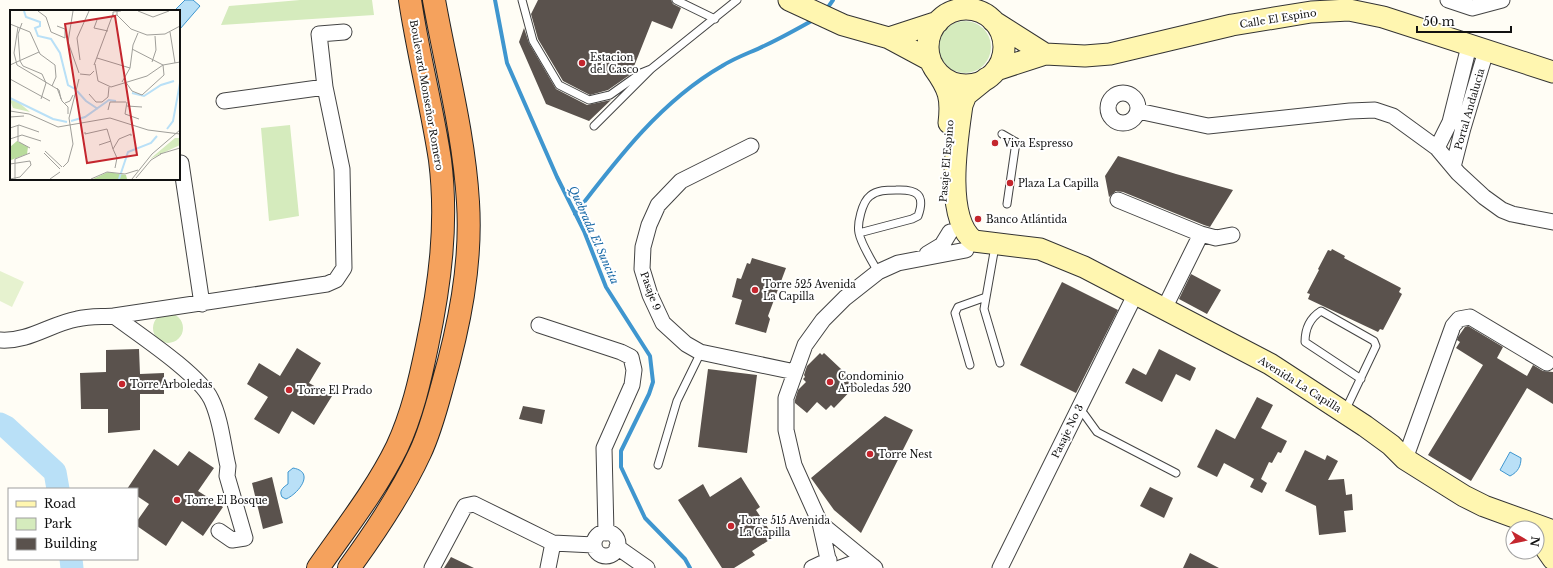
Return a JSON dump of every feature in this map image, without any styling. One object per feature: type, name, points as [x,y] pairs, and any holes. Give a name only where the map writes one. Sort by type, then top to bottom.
[{"type":"highway","name":"Boulevard Monseñor Romero","points":[[318,568],[382,476],[397,446],[415,396],[423,366],[439,288],[444,235],[440,160],[410,0]]},
{"type":"highway","points":[[349,568],[396,499],[421,451],[447,371],[461,304],[469,234],[465,172],[458,118],[434,0]]},
{"type":"street","points":[[1448,0],[1472,8],[1502,0]]},
{"type":"street","points":[[791,1],[843,25],[890,38],[932,64],[944,78],[960,85],[974,84],[992,74],[1002,59],[1003,44],[1000,32],[992,20],[980,13],[964,10],[951,12],[938,22],[890,38]]},
{"type":"street","name":"Calle El Espino","points":[[992,74],[1045,54],[1086,56],[1110,54],[1232,26],[1311,12],[1349,10],[1383,17],[1553,72]]},
{"type":"street","name":"Calle El Espino","points":[[992,20],[1045,54]]},
{"type":"street","points":[[932,64],[928,51],[929,39],[938,22]]},
{"type":"street","points":[[0,340],[28,338],[52,326],[77,319],[114,316],[202,304],[327,284],[336,280],[344,268],[342,169],[325,87],[319,34],[344,32]]},
{"type":"street","name":"Portal Andalucia","points":[[1453,167],[1463,103],[1478,48]]},
{"type":"street","name":"Pasaje El Espino","points":[[932,64],[945,83],[951,104],[942,212],[955,229],[966,250]]},
{"type":"street","name":"Pasaje El Espino","points":[[955,229],[954,194],[963,125],[962,105],[966,95],[992,74]]},
{"type":"street","points":[[224,101],[325,87]]},
{"type":"street","name":"Portal Andalucia","points":[[1463,103],[1450,122],[1437,148],[1453,167],[1484,197],[1502,210],[1512,214],[1553,222]]},
{"type":"street","points":[[1138,111],[1208,126],[1350,111],[1375,110],[1393,116],[1437,148]]},
{"type":"street","name":"Pasaje 9","points":[[751,146],[681,181],[658,205],[649,225],[644,247],[642,269],[650,295],[663,323],[686,344],[701,352],[795,372]]},
{"type":"street","points":[[181,163],[202,304]]},
{"type":"street","points":[[1118,200],[1200,234],[1216,238],[1232,235]]},
{"type":"street","name":"Avenida La Capilla","points":[[923,257],[942,245],[955,229],[974,241],[1040,249],[1084,267],[1134,295],[1270,364],[1344,412],[1391,445],[1405,459],[1484,506],[1517,520]]},
{"type":"street","points":[[1164,309],[1200,234]]},
{"type":"street","name":"Avenida La Capilla","points":[[833,565],[820,523],[794,465],[786,430],[786,398],[805,345],[823,320],[846,298],[878,272],[898,263],[923,257],[999,244]]},
{"type":"street","name":"Pasaje No 3","points":[[1000,568],[1134,295]]},
{"type":"street","points":[[114,316],[167,355],[203,387],[211,398],[228,466],[227,476],[244,538],[232,540],[219,531]]},
{"type":"street","points":[[1405,459],[1453,326],[1459,319],[1470,317],[1547,363]]},
{"type":"street","points":[[539,325],[622,352],[631,357],[634,370],[632,385],[604,448],[606,533]]},
{"type":"street","points":[[432,568],[465,506],[474,504],[553,543],[594,545]]},
{"type":"street","points":[[820,523],[874,568]]},
{"type":"street","points":[[594,545],[597,537],[606,533],[614,536],[614,557]]},
{"type":"street","points":[[548,568],[553,543]]},
{"type":"street","points":[[594,545],[600,554],[647,568]]},
{"type":"street","points":[[1545,548],[1553,559]]},
{"type":"street","points":[[812,568],[851,564],[874,568]]},
{"type":"lane","points":[[522,0],[533,41],[559,85],[589,100],[610,95],[641,73],[651,69]]},
{"type":"lane","points":[[676,0],[715,18]]},
{"type":"lane","points":[[594,126],[651,69],[737,0]]},
{"type":"lane","points":[[1002,134],[1016,142],[1007,204]]},
{"type":"lane","points":[[859,233],[912,219],[918,216],[922,206],[921,199],[916,192],[908,190],[881,191],[869,196],[861,210],[859,233],[878,272]]},
{"type":"lane","points":[[999,244],[984,309],[1000,363]]},
{"type":"lane","points":[[970,365],[955,313],[958,307],[986,297]]},
{"type":"lane","points":[[1344,412],[1361,379],[1376,346],[1374,341],[1321,311],[1312,316],[1305,334],[1305,342],[1361,379]]},
{"type":"lane","points":[[658,465],[677,402],[701,352]]},
{"type":"lane","points":[[1077,410],[1084,414],[1097,432],[1176,473]]},
{"type":"lane","points":[[373,548],[396,499]]},
{"type":"green space","points":[[300,0],[372,0],[374,15],[221,25],[229,6]]},
{"type":"green space","points":[[960,21],[970,21],[984,28],[991,42],[991,52],[984,66],[970,73],[960,73],[950,69],[943,62],[939,52],[939,42],[943,32],[950,25]]},
{"type":"green space","points":[[290,125],[299,216],[269,221],[261,128]]},
{"type":"green space","points":[[0,271],[24,282],[12,307],[0,301]]},
{"type":"green space","points":[[168,313],[179,317],[183,328],[179,339],[168,343],[157,339],[153,328],[157,317]]},
{"type":"water","points":[[185,0],[193,0],[200,6],[180,29],[180,10],[175,10]]},
{"type":"water","points":[[1510,452],[1521,458],[1520,464],[1515,473],[1510,476],[1500,470]]},
{"type":"water","points":[[293,468],[300,470],[303,474],[303,483],[295,493],[286,499],[282,497],[281,491],[288,484],[288,472]]},
{"type":"building","name":"Estacion del Casco","points":[[538,0],[671,0],[673,4],[681,8],[672,29],[652,21],[631,74],[608,90],[590,95],[563,81],[538,39],[531,14]]},
{"type":"building","points":[[524,28],[529,43],[556,89],[587,105],[611,100],[589,121],[546,104],[519,42]]},
{"type":"building","points":[[1118,156],[1233,190],[1210,227],[1123,192],[1116,191],[1109,197],[1105,176]]},
{"type":"building","points":[[1332,249],[1345,256],[1344,258],[1401,288],[1399,292],[1402,294],[1383,330],[1380,329],[1378,332],[1308,299],[1310,294],[1307,293],[1319,270],[1318,269],[1328,250],[1331,251]]},
{"type":"building","name":"Torre 525 Avenida La Capilla","points":[[752,258],[786,268],[768,316],[770,319],[766,333],[735,324],[742,300],[732,297],[737,278],[741,279],[747,263],[750,264]]},
{"type":"building","points":[[1191,274],[1221,290],[1207,314],[1179,299]]},
{"type":"building","points":[[1062,282],[1118,310],[1076,393],[1020,365]]},
{"type":"building","points":[[1468,326],[1503,347],[1497,358],[1527,376],[1533,365],[1543,371],[1553,372],[1553,404],[1527,388],[1471,481],[1428,455],[1483,365],[1456,348],[1460,342],[1457,340],[1458,337],[1465,327]]},
{"type":"building","name":"Torre El Prado","points":[[297,348],[321,363],[309,383],[332,396],[314,425],[292,411],[279,434],[254,419],[268,397],[247,384],[259,363],[280,376]]},
{"type":"building","name":"Torre Arboledas","points":[[139,349],[140,374],[164,373],[164,394],[140,394],[140,430],[108,433],[108,409],[81,409],[80,373],[106,372],[106,350]]},
{"type":"building","points":[[1159,349],[1196,368],[1190,381],[1176,374],[1162,402],[1125,383],[1133,368],[1146,375]]},
{"type":"building","name":"Condominio Arboledas 520","points":[[820,353],[822,355],[824,353],[857,384],[834,408],[831,405],[826,410],[817,402],[807,413],[795,403],[795,400],[798,390],[806,382],[803,379],[805,377],[804,375],[807,366]]},
{"type":"building","points":[[708,369],[757,375],[747,453],[698,447]]},
{"type":"building","points":[[1257,397],[1273,405],[1261,428],[1287,441],[1281,453],[1278,452],[1272,463],[1269,462],[1261,479],[1267,483],[1262,493],[1250,487],[1254,479],[1224,463],[1217,477],[1197,467],[1216,429],[1235,439]]},
{"type":"building","points":[[523,406],[545,410],[542,424],[519,419]]},
{"type":"building","name":"Torre Nest","points":[[885,416],[913,430],[861,533],[834,510],[811,478]]},
{"type":"building","name":"Torre El Bosque","points":[[154,449],[178,466],[189,451],[214,468],[198,491],[223,507],[203,536],[182,521],[166,546],[138,527],[138,520],[149,504],[138,497],[138,488],[128,488]]},
{"type":"building","points":[[1305,450],[1325,460],[1327,455],[1338,461],[1328,480],[1344,479],[1346,495],[1352,494],[1353,510],[1344,511],[1346,532],[1319,535],[1316,506],[1285,491]]},
{"type":"building","points":[[272,477],[283,523],[263,529],[252,483]]},
{"type":"building","name":"Torre 515 Avenida La Capilla","points":[[741,477],[760,507],[756,510],[774,537],[752,551],[755,555],[734,568],[722,568],[678,500],[703,484],[710,497]]},
{"type":"building","points":[[1150,487],[1173,498],[1164,518],[1140,506]]},
{"type":"building","points":[[1190,553],[1219,568],[1183,568]]},
{"type":"building","points":[[451,557],[474,568],[444,568]]},
{"type":"waterway","name":"Quebrada El Suncita","points":[[495,0],[507,63],[557,177],[584,231],[606,287],[650,356],[653,382],[649,394],[621,451],[621,467],[645,518],[685,559],[690,568]]},
{"type":"waterway","points":[[826,10],[833,0]]},
{"type":"waterway","points":[[575,214],[641,132],[679,96],[700,80],[727,63],[761,48],[815,19]]},
{"type":"waterway","points":[[0,424],[6,427],[55,472],[58,488]]},
{"type":"waterway","points":[[71,560],[72,568]]},
{"type":"place","name":"Estacion del Casco","points":[[582,63]]},
{"type":"place","name":"Viva Espresso","points":[[995,143]]},
{"type":"place","name":"Plaza La Capilla","points":[[1010,183]]},
{"type":"place","name":"Banco Atlántida","points":[[978,219]]},
{"type":"place","name":"Torre 525 Avenida La Capilla","points":[[755,290]]},
{"type":"place","name":"Condominio Arboledas 520","points":[[830,382]]},
{"type":"place","name":"Torre Arboledas","points":[[122,384]]},
{"type":"place","name":"Torre El Prado","points":[[289,390]]},
{"type":"place","name":"Torre Nest","points":[[870,454]]},
{"type":"place","name":"Torre El Bosque","points":[[177,500]]},
{"type":"place","name":"Torre 515 Avenida La Capilla","points":[[731,526]]}]
